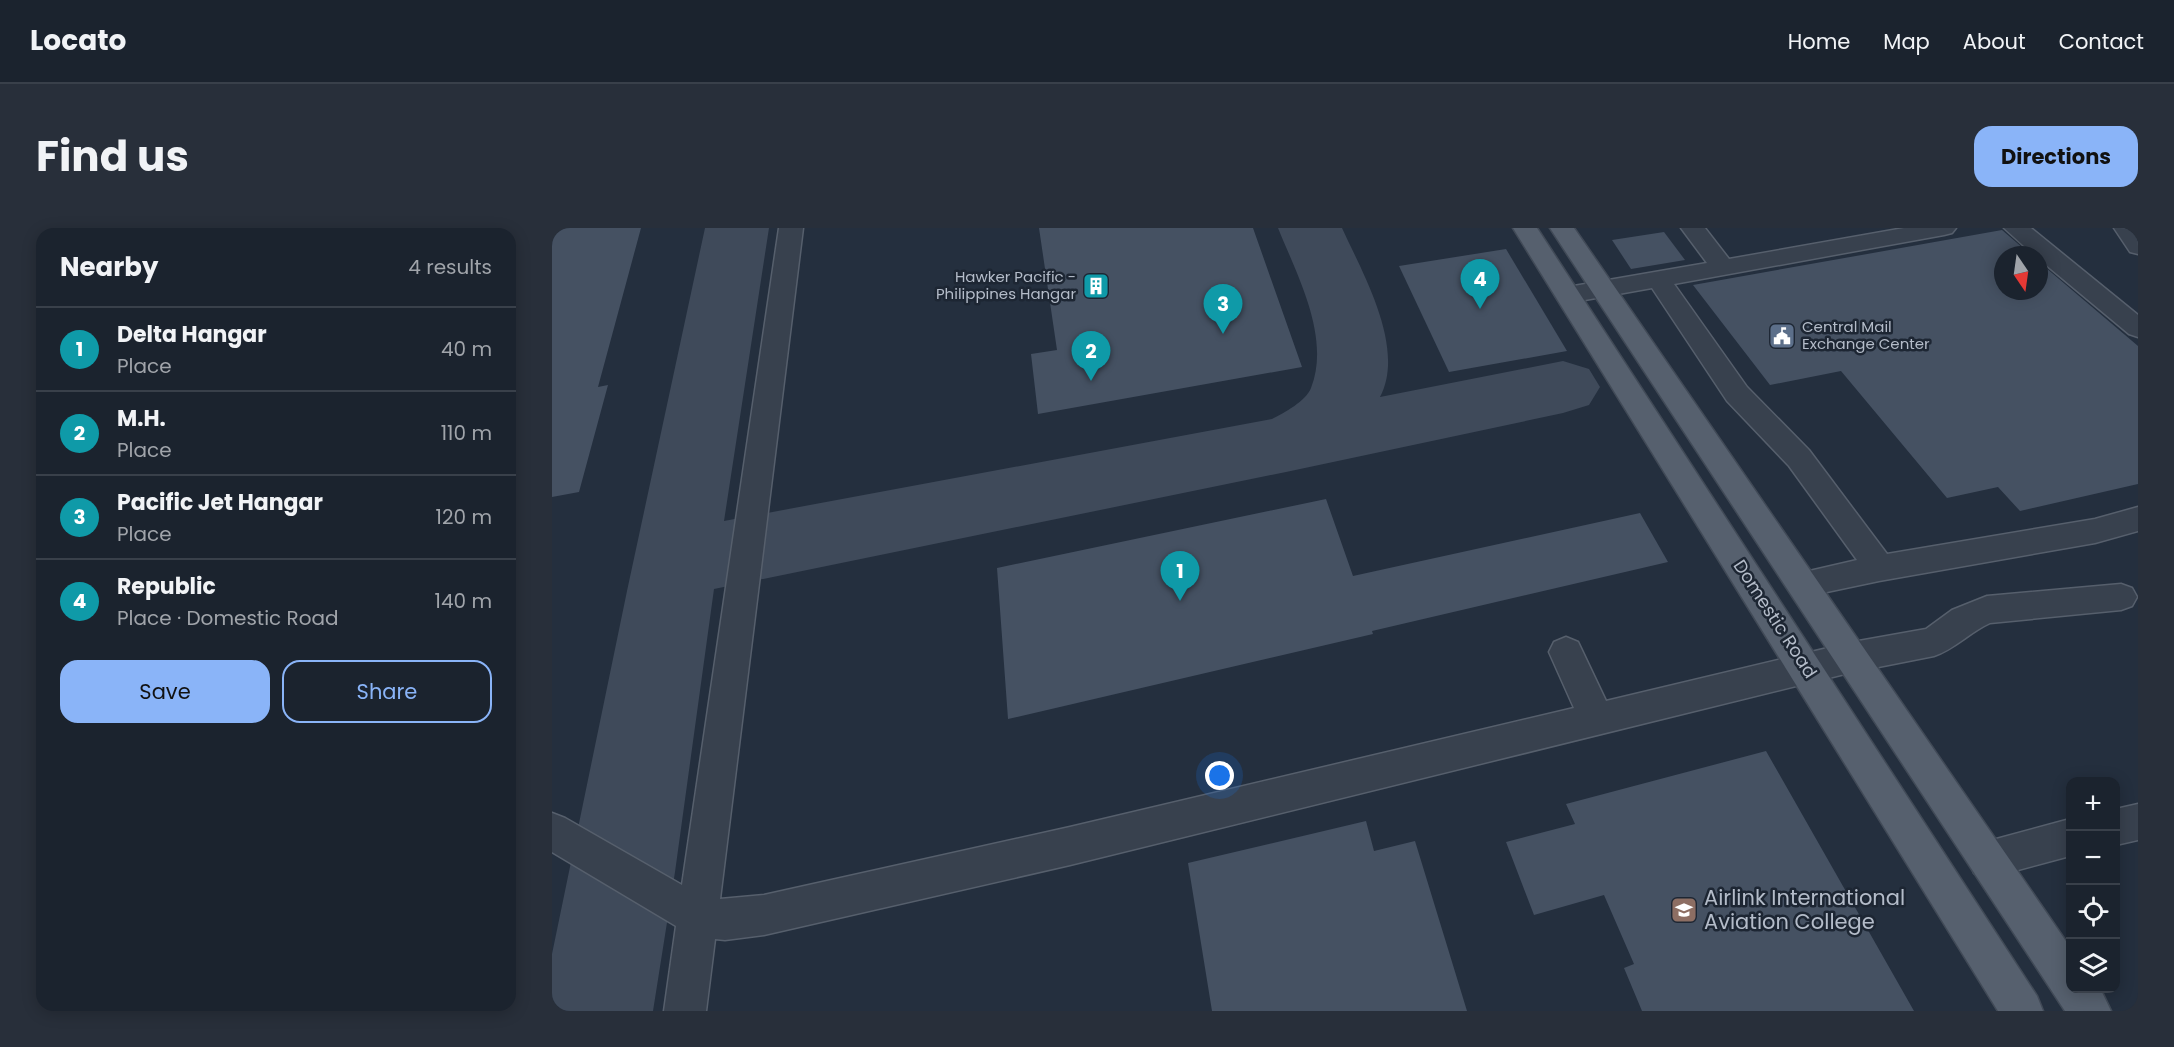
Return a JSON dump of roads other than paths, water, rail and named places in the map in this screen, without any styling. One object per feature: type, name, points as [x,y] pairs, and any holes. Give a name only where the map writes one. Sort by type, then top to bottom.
[{"type":"main road","name":"Domestic Road","points":[[1525,228],[2022,1011]]},
{"type":"main road","points":[[1563,228],[2066,976]]},
{"type":"main road","points":[[2078,993],[2090,1011]]},
{"type":"street","points":[[685,1011],[791,228]]},
{"type":"street","points":[[1693,228],[1724,268]]},
{"type":"street","points":[[1568,295],[1944,228]]},
{"type":"street","points":[[2016,228],[2138,328]]},
{"type":"street","points":[[2126,228],[2138,248]]},
{"type":"street","points":[[1659,280],[1737,394],[1799,458],[1879,568]]},
{"type":"street","points":[[1803,584],[1879,568],[2095,531],[2138,519]]},
{"type":"street","points":[[552,831],[697,916],[725,920],[764,915],[1082,843],[1853,657],[1934,642],[1964,620],[1987,610],[2121,597]]},
{"type":"street","points":[[1566,652],[1598,719]]},
{"type":"street","points":[[2120,826],[2138,822]]},
{"type":"street","points":[[1988,859],[2066,839]]},
{"type":"place","name":"Hawker Pacific - Philippines Hangar","points":[[1096,286]]},
{"type":"place","name":"Republic","points":[[1480,309]]},
{"type":"place","name":"Pacific Jet Hangar","points":[[1223,334]]},
{"type":"place","name":"Central Mail Exchange Center","points":[[1782,336]]},
{"type":"place","name":"M.H.","points":[[1091,381]]},
{"type":"place","name":"Delta Hangar","points":[[1180,601]]},
{"type":"place","name":"Airlink International Aviation College","points":[[1684,910]]}]
